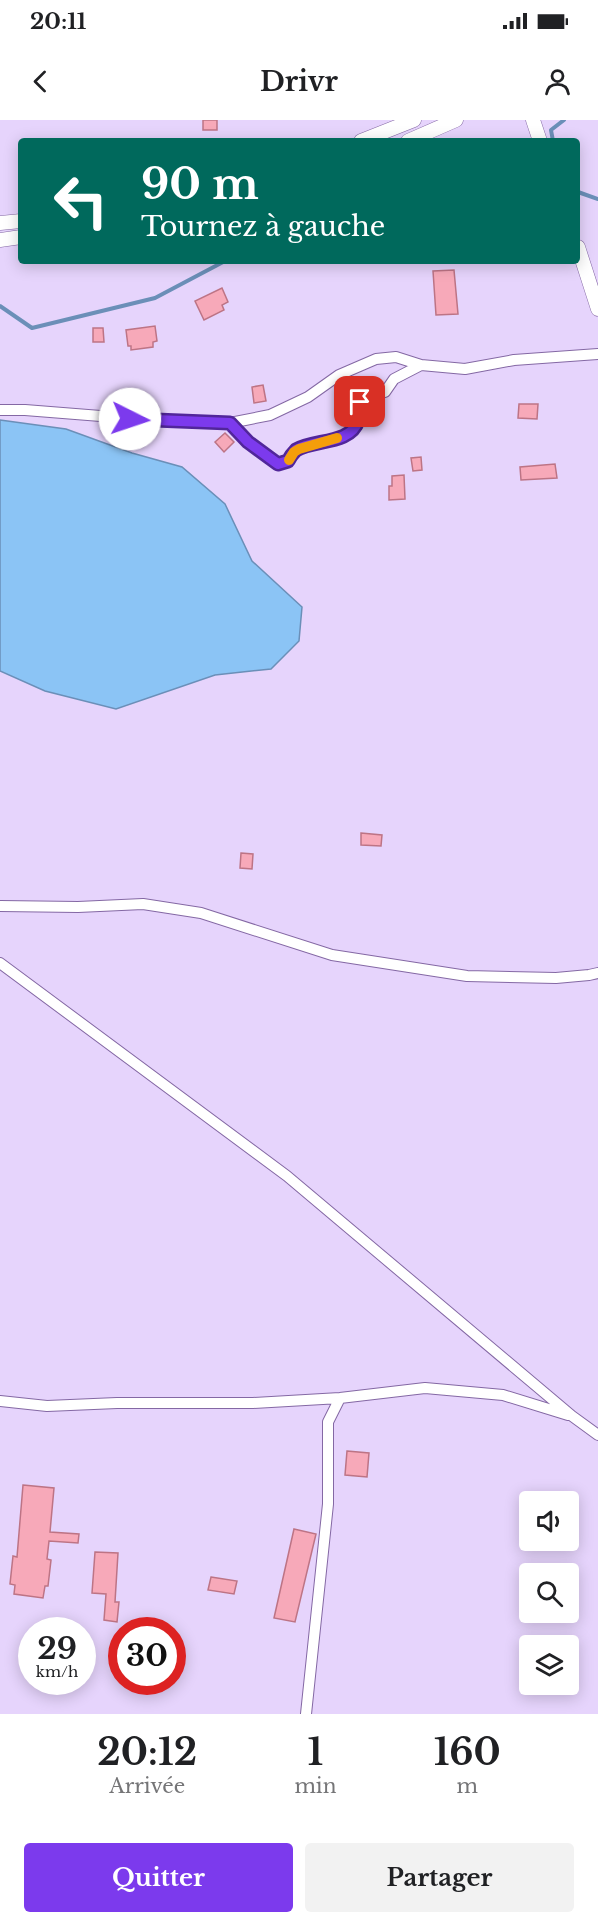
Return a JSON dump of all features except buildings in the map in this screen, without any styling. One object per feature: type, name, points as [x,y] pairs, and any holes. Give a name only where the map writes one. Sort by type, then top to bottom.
[{"type":"main road","points":[[369,138],[414,120]]},
{"type":"main road","points":[[415,138],[456,120]]},
{"type":"main road","points":[[533,120],[539,138]]},
{"type":"main road","points":[[0,223],[18,220]]},
{"type":"main road","points":[[0,240],[18,237]]},
{"type":"main road","points":[[580,254],[598,309]]},
{"type":"street","points":[[0,410],[230,423],[270,415],[308,397],[339,375],[376,359],[396,357],[421,365],[465,369],[514,360],[598,354]]},
{"type":"street","points":[[230,423],[248,442],[267,457],[278,464],[288,461],[299,449],[351,432],[358,421],[360,402],[368,396],[385,392],[394,379],[421,365]]},
{"type":"street","points":[[0,906],[142,904],[201,913],[332,955],[467,976],[556,978],[598,973]]},
{"type":"street","points":[[0,963],[287,1176],[572,1416],[598,1435]]},
{"type":"street","points":[[0,1401],[47,1406],[117,1403],[253,1403],[340,1398],[425,1388],[503,1395],[572,1416]]},
{"type":"street","points":[[306,1714],[328,1504],[328,1422],[340,1398]]},
{"type":"water","points":[[0,420],[66,429],[132,453],[182,467],[225,504],[252,561],[302,607],[299,641],[271,669],[215,675],[116,709],[45,691],[0,671]]},
{"type":"waterway","points":[[552,138],[551,130],[564,120]]},
{"type":"waterway","points":[[580,193],[598,199]]},
{"type":"waterway","points":[[0,306],[32,328],[155,298],[219,264]]},
{"type":"slow traffic","points":[[289,460],[299,449],[337,438]]},
{"type":"route","points":[[130,419],[230,423],[248,442],[278,464],[288,461],[299,449],[351,432],[358,421],[360,402]]}]
